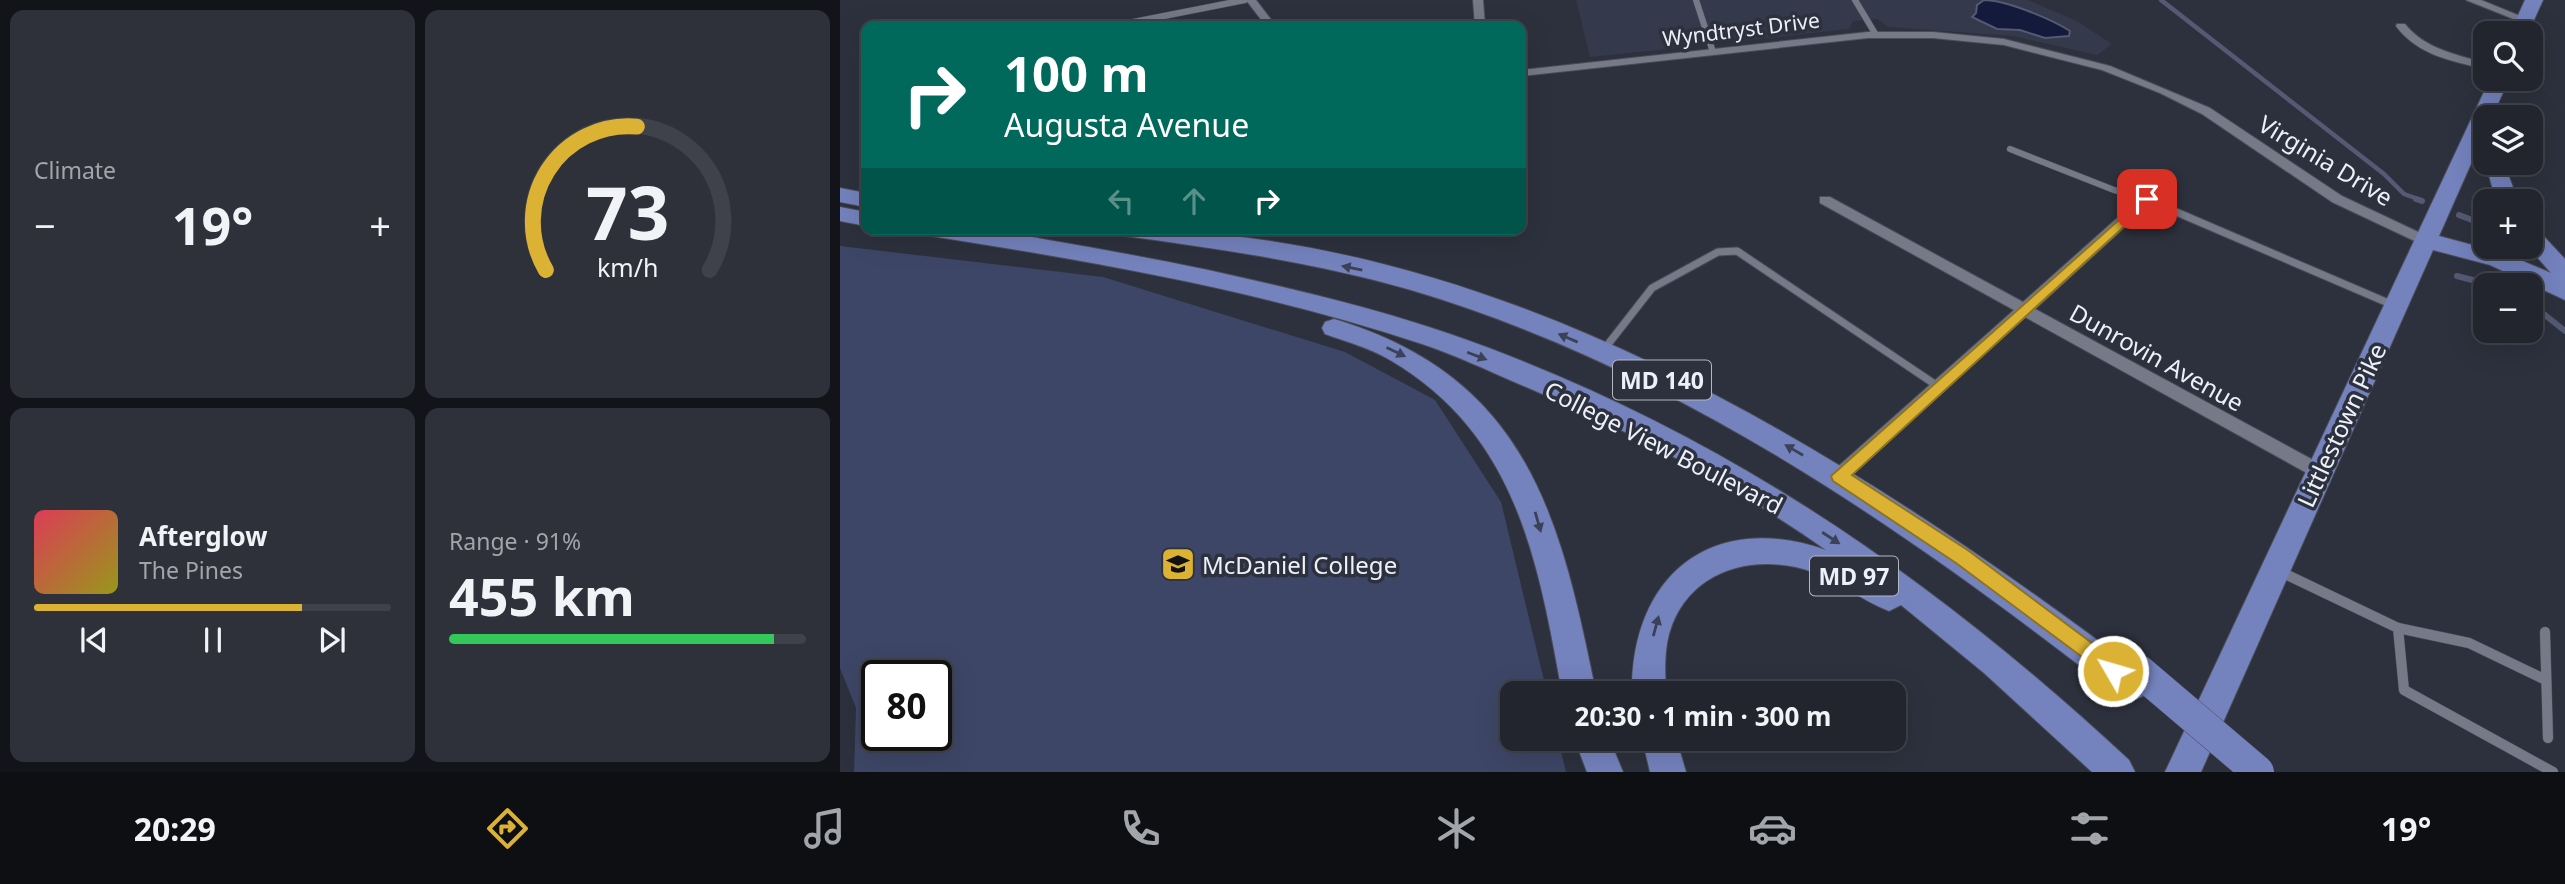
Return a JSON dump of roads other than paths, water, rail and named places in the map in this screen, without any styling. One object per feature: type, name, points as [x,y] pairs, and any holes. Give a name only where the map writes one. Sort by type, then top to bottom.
[{"type":"highway","points":[[2524,21],[2535,0]]},
{"type":"highway","name":"Littlestown Pike","points":[[2183,772],[2494,91]]},
{"type":"highway","points":[[840,195],[861,199]]},
{"type":"highway","points":[[840,215],[861,219]]},
{"type":"highway","points":[[956,235],[1237,299],[1364,339],[1418,364],[1475,412],[1520,474],[1539,523],[1576,681]]},
{"type":"highway","name":"College View Boulevard","points":[[967,235],[1150,265],[1272,293],[1428,337],[1596,405],[1695,457],[1864,559],[1957,631],[2108,764]]},
{"type":"highway","name":"MD 140","points":[[1167,235],[1243,246],[1404,281],[1522,319],[1602,352],[1734,416],[1839,476],[2014,594]]},
{"type":"highway","points":[[2426,241],[2455,258],[2495,273]]},
{"type":"highway","points":[[2426,241],[2461,246],[2517,268],[2565,292]]},
{"type":"highway","points":[[2543,249],[2565,274]]},
{"type":"highway","points":[[2543,295],[2565,309]]},
{"type":"highway","name":"MD 97","points":[[1650,681],[1649,656],[1653,634],[1659,614],[1676,589],[1717,559],[1746,550],[1778,550],[1839,568],[1870,584],[1938,632],[2018,699],[2108,764]]},
{"type":"highway","points":[[2014,594],[2134,677],[2258,772]]},
{"type":"highway","points":[[2134,677],[2233,772]]},
{"type":"highway","points":[[1596,751],[1605,772]]},
{"type":"highway","points":[[1662,751],[1668,772]]},
{"type":"street","points":[[1251,0],[1267,21]]},
{"type":"street","points":[[1478,0],[1480,21]]},
{"type":"street","points":[[2471,0],[2512,21]]},
{"type":"street","points":[[2401,26],[2407,35],[2421,45],[2473,62]]},
{"type":"street","name":"Wyndtryst Drive","points":[[1526,72],[1876,35],[1933,35],[2036,49],[2106,68],[2206,111]]},
{"type":"street","name":"Virginia Drive","points":[[2206,111],[2337,199],[2426,241]]},
{"type":"street","points":[[1839,476],[2147,199]]},
{"type":"street","name":"Dunrovin Avenue","points":[[1825,200],[2320,472]]},
{"type":"lane","points":[[1147,21],[1245,0]]},
{"type":"lane","points":[[1696,0],[1713,52]]},
{"type":"lane","points":[[1854,0],[1876,35]]},
{"type":"lane","points":[[2010,149],[2114,190],[2147,199],[2396,306]]},
{"type":"lane","points":[[1602,352],[1652,288],[1718,252],[1737,251],[1939,387]]},
{"type":"lane","points":[[2275,569],[2398,628],[2469,643],[2546,680]]},
{"type":"lane","points":[[2398,628],[2404,690],[2553,772]]},
{"type":"lane","points":[[2545,632],[2548,738]]},
{"type":"waterway","points":[[2161,0],[2384,174],[2404,194],[2421,200]]},
{"type":"waterway","points":[[2416,199],[2422,201]]},
{"type":"waterway","points":[[2459,215],[2473,220]]},
{"type":"waterway","points":[[2457,276],[2473,280]]},
{"type":"waterway","points":[[2543,313],[2565,331]]},
{"type":"place","name":"McDaniel College","points":[[1178,564]]}]
